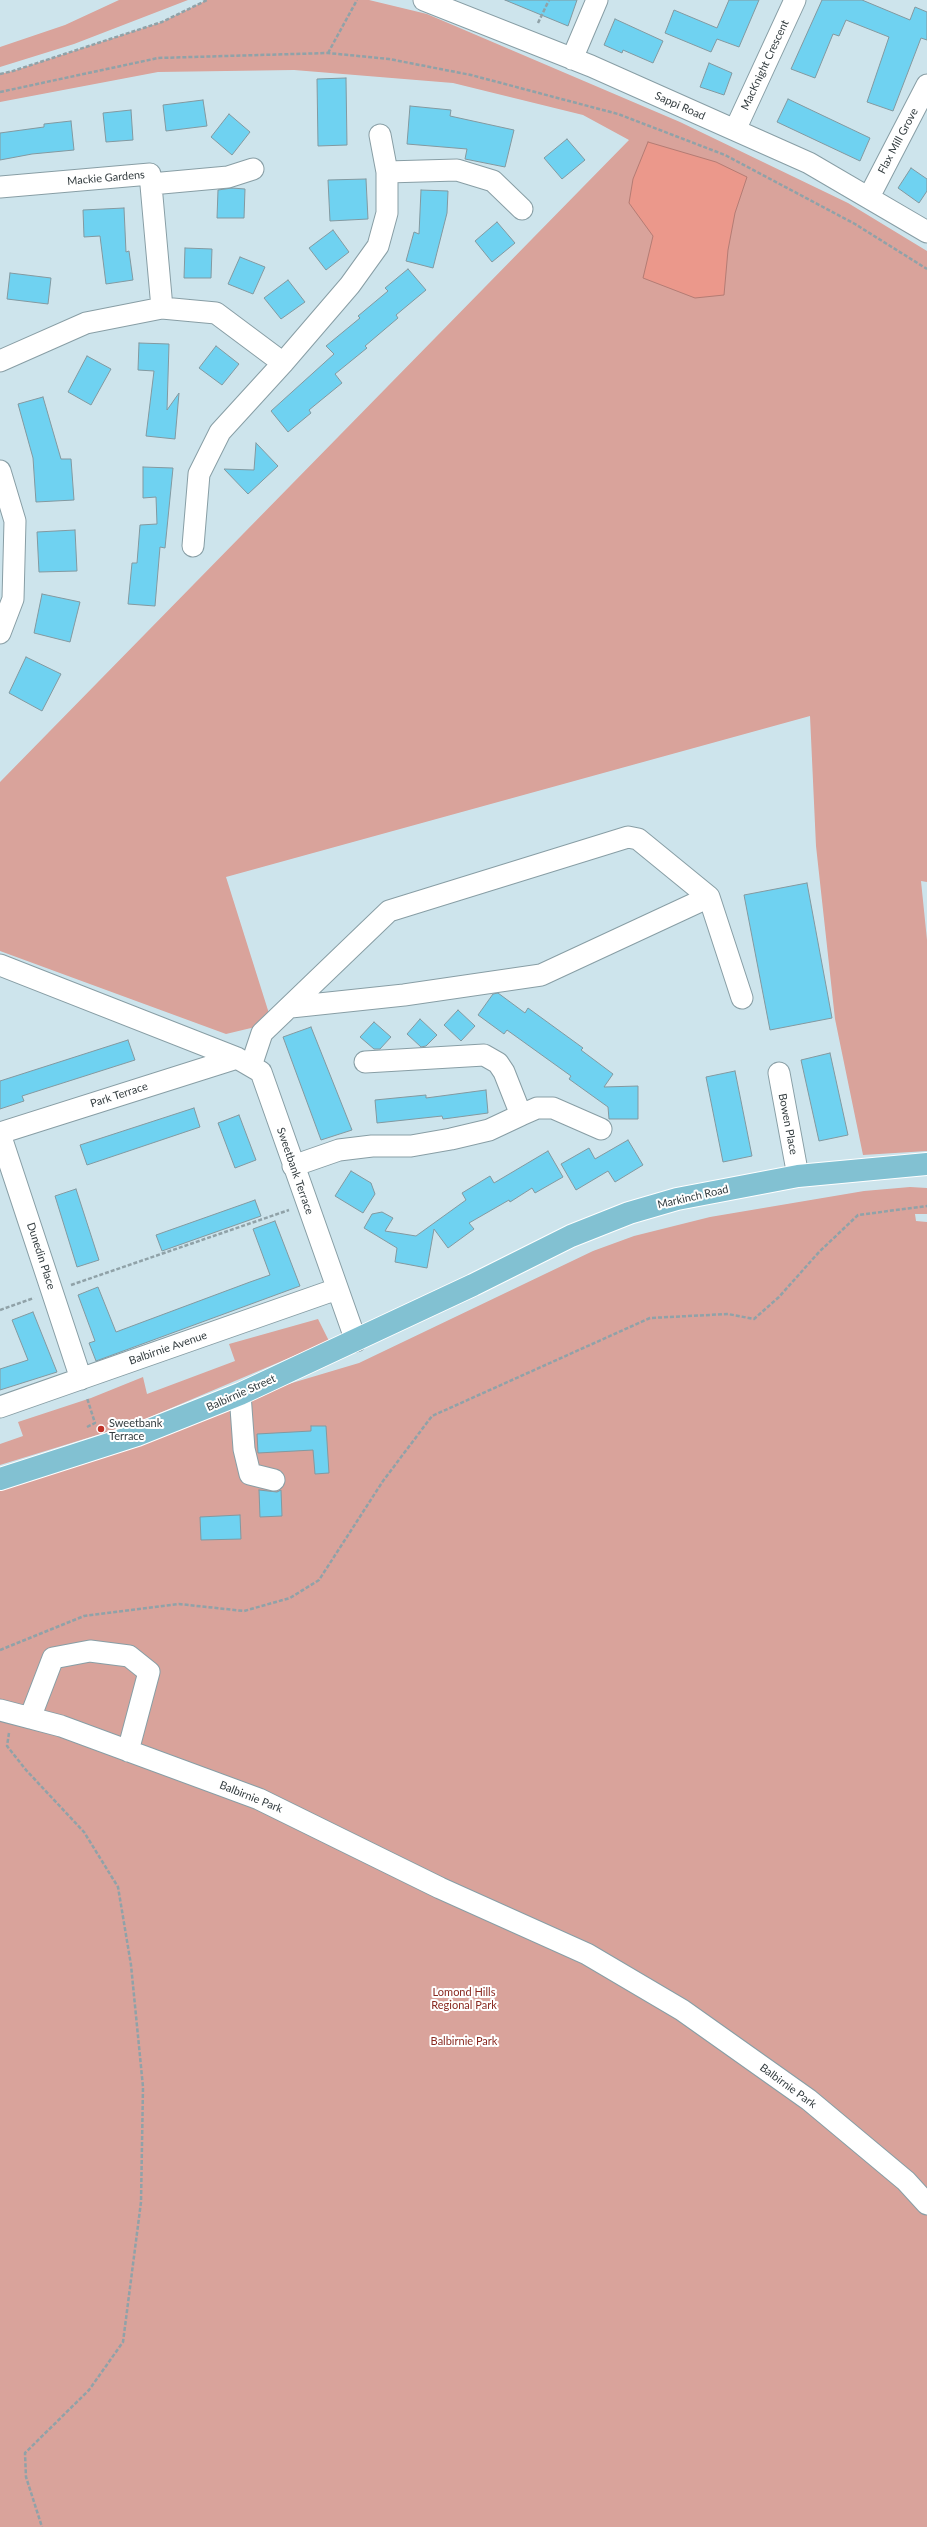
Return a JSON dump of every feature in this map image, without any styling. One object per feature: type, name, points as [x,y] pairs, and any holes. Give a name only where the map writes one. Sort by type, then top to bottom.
[{"type":"main road","name":"Markinch Road","points":[[474,1285],[571,1236],[629,1214],[677,1199],[798,1176],[927,1164]]},
{"type":"main road","name":"Balbirnie Street","points":[[0,1479],[137,1435],[240,1394],[474,1285]]},
{"type":"street","name":"Sappi Road","points":[[424,0],[572,59],[809,163],[927,232]]},
{"type":"street","points":[[572,59],[597,0]]},
{"type":"street","name":"MacKnight Crescent","points":[[735,130],[795,0]]},
{"type":"street","name":"Flax Mill Grove","points":[[869,197],[927,85]]},
{"type":"street","points":[[193,546],[199,474],[220,432],[283,363],[350,285],[378,246],[387,213],[388,172],[380,136]]},
{"type":"street","points":[[151,184],[228,177],[253,168]]},
{"type":"street","points":[[388,172],[457,170],[493,181],[522,209]]},
{"type":"street","name":"Mackie Gardens","points":[[0,187],[150,174],[162,308]]},
{"type":"street","points":[[0,361],[86,323],[162,308],[216,314],[283,363]]},
{"type":"street","points":[[0,471],[15,521],[13,598],[0,633]]},
{"type":"street","points":[[0,965],[244,1062],[262,1033],[389,911],[628,837],[638,839],[709,897],[742,998]]},
{"type":"street","points":[[291,1006],[404,995],[542,975],[709,897]]},
{"type":"street","points":[[365,1062],[484,1055],[498,1063],[511,1088],[529,1111]]},
{"type":"street","name":"Park Terrace","points":[[0,1133],[244,1062]]},
{"type":"street","name":"Sweetbank Terrace","points":[[244,1062],[261,1072],[356,1341]]},
{"type":"street","name":"Bowen Place","points":[[779,1073],[798,1176]]},
{"type":"street","points":[[293,1166],[339,1150],[372,1146],[411,1146],[451,1139],[489,1130],[529,1111],[553,1108],[601,1129]]},
{"type":"street","name":"Dunedin Place","points":[[0,1133],[81,1379]]},
{"type":"street","name":"Balbirnie Avenue","points":[[0,1407],[337,1289]]},
{"type":"street","points":[[240,1394],[244,1450],[250,1474],[274,1480]]},
{"type":"street","points":[[14,1714],[53,1658],[90,1651],[129,1656],[149,1672],[128,1750]]},
{"type":"street","name":"Balbirnie Park","points":[[14,1714],[61,1726],[259,1799],[440,1888],[587,1954],[682,2010],[809,2100],[906,2181],[927,2204]]},
{"type":"path","points":[[0,74],[162,22],[207,0]]},
{"type":"path","points":[[328,54],[357,0]]},
{"type":"path","points":[[0,92],[158,58],[328,54],[389,59],[471,74],[618,114],[725,155],[855,224],[927,268]]},
{"type":"path","points":[[0,1310],[307,1204]]},
{"type":"path","points":[[0,1650],[84,1616],[178,1604],[244,1611],[290,1598],[319,1580],[383,1481],[432,1416],[650,1318],[728,1314],[754,1319],[779,1297],[819,1252],[858,1215],[927,1206]]},
{"type":"path","points":[[81,1379],[95,1423],[87,1427],[94,1449]]},
{"type":"path","points":[[14,1714],[7,1746],[26,1770],[84,1832],[118,1887],[130,1964],[143,2087],[141,2202],[123,2342],[89,2390],[25,2453],[26,2476],[42,2527]]},
{"type":"green space","points":[[119,0],[188,0],[74,44],[0,67],[0,47],[65,25]]},
{"type":"green space","points":[[207,0],[369,0],[427,14],[680,122],[848,203],[927,251],[927,882],[921,881],[927,940],[927,1151],[863,1155],[835,1019],[816,846],[810,716],[226,877],[272,1023],[226,1034],[0,951],[0,782],[629,140],[583,115],[453,83],[294,70],[158,72],[0,102],[0,74],[162,22]]},
{"type":"green space","name":"Lomond Hills Regional Park","points":[[910,1187],[927,1188],[927,1214],[915,1214],[916,1221],[927,1222],[927,2527],[0,2527],[0,1470],[359,1363],[593,1251],[634,1236],[710,1217],[864,1191]]},
{"type":"green space","points":[[318,1319],[329,1341],[136,1423],[0,1465],[0,1444],[23,1436],[18,1422],[91,1398],[143,1377],[147,1394],[235,1361],[229,1344]]},
{"type":"shaded area","points":[[648,142],[716,162],[747,177],[735,213],[728,250],[724,295],[695,298],[643,278],[653,236],[629,203],[633,179]]},
{"type":"building","points":[[505,0],[577,0],[568,26]]},
{"type":"building","points":[[729,0],[759,0],[739,47],[717,39],[711,52],[665,33],[674,10],[717,28]]},
{"type":"building","points":[[822,0],[862,0],[910,20],[915,7],[927,12],[927,40],[921,38],[893,111],[867,102],[889,37],[846,20],[839,36],[833,34],[815,78],[791,69]]},
{"type":"building","points":[[615,19],[663,41],[653,63],[623,50],[622,53],[604,45]]},
{"type":"building","points":[[709,63],[732,73],[724,95],[700,87]]},
{"type":"building","points":[[346,78],[347,145],[318,146],[317,79]]},
{"type":"building","points":[[788,99],[870,138],[860,161],[777,122]]},
{"type":"building","points":[[203,100],[207,126],[166,131],[163,105]]},
{"type":"building","points":[[410,106],[451,110],[450,116],[514,130],[505,167],[465,159],[467,149],[407,144]]},
{"type":"building","points":[[131,110],[133,140],[106,142],[103,113]]},
{"type":"building","points":[[229,114],[250,132],[232,155],[211,137]]},
{"type":"building","points":[[71,121],[74,150],[32,154],[0,160],[0,133],[44,127],[44,124]]},
{"type":"building","points":[[567,139],[585,160],[562,179],[544,158]]},
{"type":"building","points":[[911,168],[927,179],[927,191],[919,203],[898,188]]},
{"type":"building","points":[[366,179],[368,219],[330,221],[328,180]]},
{"type":"building","points":[[232,188],[245,189],[244,218],[217,218],[218,190]]},
{"type":"building","points":[[421,190],[448,191],[447,213],[433,268],[406,261],[414,232],[419,234]]},
{"type":"building","points":[[124,208],[126,252],[129,251],[133,280],[106,284],[100,236],[84,237],[83,210]]},
{"type":"building","points":[[497,222],[515,243],[492,262],[475,241]]},
{"type":"building","points":[[333,230],[349,252],[326,270],[309,248]]},
{"type":"building","points":[[185,248],[212,249],[211,278],[184,278]]},
{"type":"building","points":[[240,257],[265,267],[253,294],[228,284]]},
{"type":"building","points":[[408,269],[426,290],[396,315],[398,318],[365,346],[367,348],[335,374],[342,383],[309,410],[311,413],[288,432],[271,411],[334,354],[326,346],[360,318],[358,316],[388,291],[385,288]]},
{"type":"building","points":[[10,273],[51,278],[48,304],[7,299]]},
{"type":"building","points":[[288,280],[305,302],[281,319],[264,298]]},
{"type":"building","points":[[139,343],[169,344],[167,410],[179,393],[175,439],[146,436],[154,371],[138,370]]},
{"type":"building","points":[[216,346],[239,364],[222,385],[199,368]]},
{"type":"building","points":[[87,356],[111,369],[91,405],[68,392]]},
{"type":"building","points":[[43,397],[61,459],[71,459],[74,500],[36,502],[33,458],[18,404]]},
{"type":"building","points":[[256,443],[278,466],[248,494],[224,469],[254,470]]},
{"type":"building","points":[[143,467],[173,468],[165,548],[160,547],[155,606],[128,604],[132,563],[137,563],[140,525],[157,524],[156,497],[143,498]]},
{"type":"building","points":[[75,530],[77,571],[39,572],[37,532]]},
{"type":"building","points":[[42,594],[80,602],[70,642],[34,633]]},
{"type":"building","points":[[26,657],[61,674],[42,711],[9,693]]},
{"type":"building","points":[[807,883],[832,1018],[770,1030],[744,895]]},
{"type":"building","points":[[498,993],[525,1013],[528,1008],[583,1048],[581,1050],[613,1074],[604,1087],[638,1086],[638,1119],[609,1119],[608,1107],[569,1079],[571,1076],[507,1030],[504,1034],[478,1015],[493,994]]},
{"type":"building","points":[[458,1010],[475,1026],[461,1041],[444,1025]]},
{"type":"building","points":[[420,1019],[437,1035],[426,1046],[421,1047],[407,1034]]},
{"type":"building","points":[[374,1022],[391,1037],[380,1049],[374,1049],[360,1037]]},
{"type":"building","points":[[311,1027],[352,1130],[321,1140],[283,1037]]},
{"type":"building","points":[[128,1040],[135,1060],[22,1096],[24,1101],[0,1109],[0,1081]]},
{"type":"building","points":[[830,1053],[848,1135],[819,1141],[801,1060]]},
{"type":"building","points":[[735,1071],[752,1156],[723,1162],[706,1077]]},
{"type":"building","points":[[486,1090],[488,1113],[443,1119],[442,1116],[377,1123],[375,1100],[426,1095],[426,1098]]},
{"type":"building","points":[[194,1108],[200,1127],[87,1165],[80,1145]]},
{"type":"building","points":[[239,1115],[256,1160],[235,1168],[218,1123]]},
{"type":"building","points":[[628,1140],[643,1165],[615,1182],[608,1171],[576,1190],[561,1164],[589,1148],[595,1159]]},
{"type":"building","points":[[548,1151],[563,1177],[535,1193],[532,1188],[510,1202],[509,1200],[469,1223],[474,1229],[448,1248],[434,1229],[427,1268],[395,1262],[397,1248],[364,1228],[372,1214],[382,1212],[393,1218],[385,1231],[416,1236],[466,1200],[462,1193],[490,1176],[494,1183]]},
{"type":"building","points":[[351,1171],[371,1183],[375,1194],[363,1213],[335,1196]]},
{"type":"building","points":[[76,1189],[99,1260],[77,1267],[55,1196]]},
{"type":"building","points":[[255,1200],[261,1216],[162,1251],[156,1235]]},
{"type":"building","points":[[275,1221],[300,1286],[96,1361],[89,1343],[95,1341],[78,1295],[98,1287],[116,1332],[270,1275],[253,1229]]},
{"type":"building","points":[[33,1312],[57,1372],[0,1390],[0,1369],[28,1360],[12,1320]]},
{"type":"building","points":[[311,1426],[326,1426],[329,1473],[315,1474],[313,1450],[258,1453],[257,1434],[311,1431]]},
{"type":"building","points":[[259,1490],[277,1492],[281,1490],[282,1516],[260,1517]]},
{"type":"building","points":[[240,1515],[241,1539],[201,1540],[200,1517]]},
{"type":"place","name":"Sweetbank Terrace","points":[[101,1429]]}]
